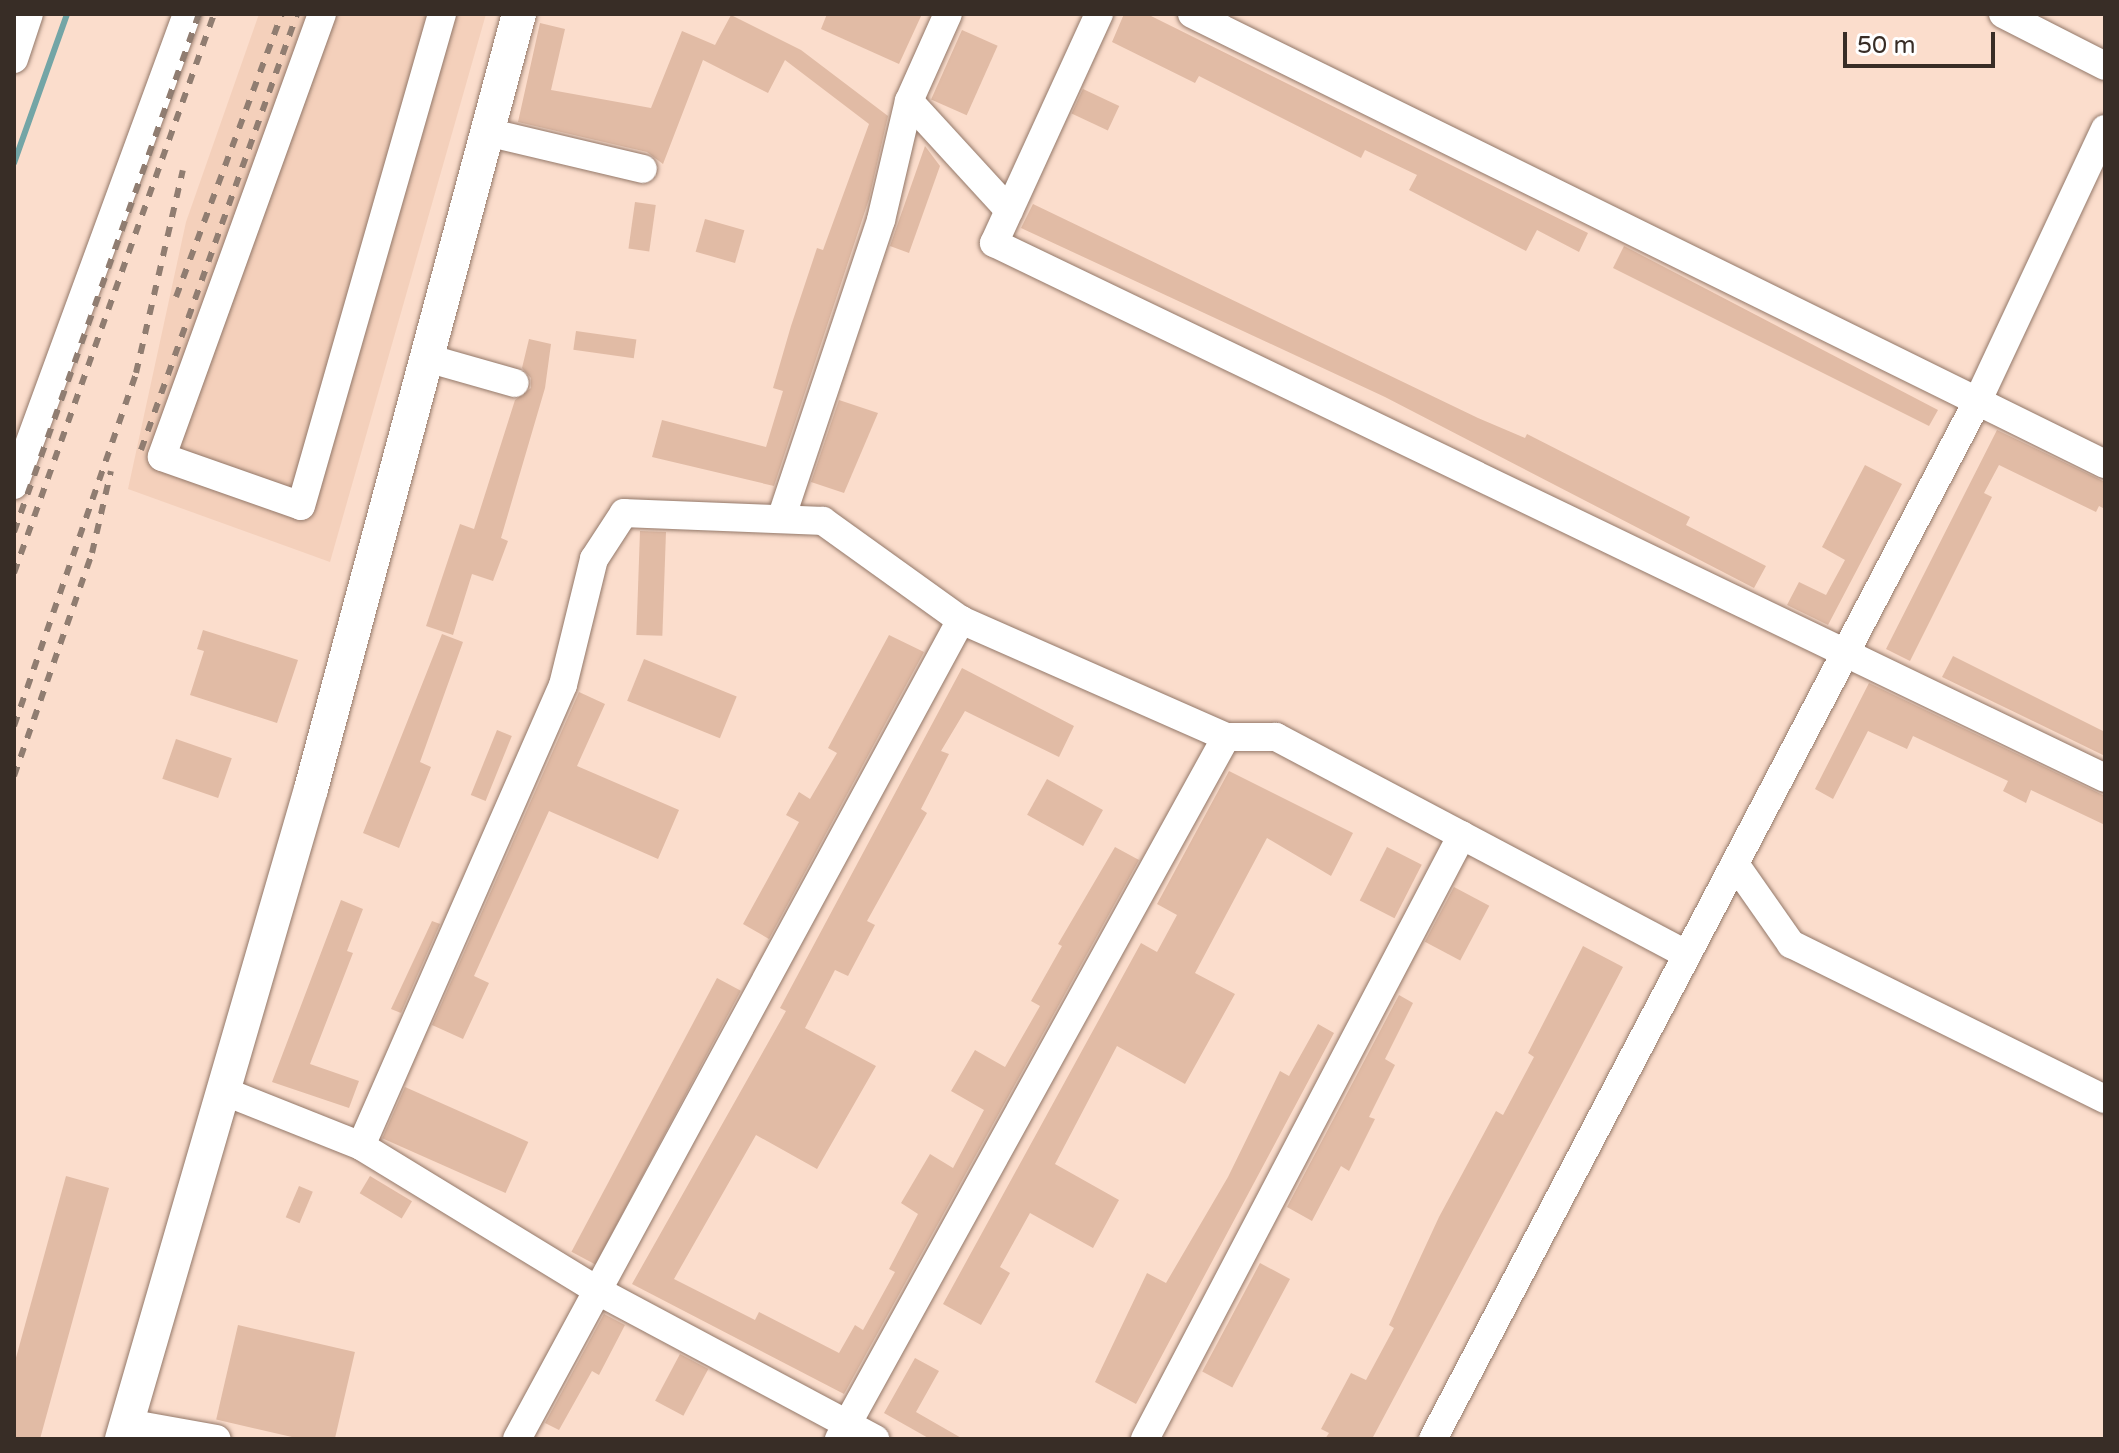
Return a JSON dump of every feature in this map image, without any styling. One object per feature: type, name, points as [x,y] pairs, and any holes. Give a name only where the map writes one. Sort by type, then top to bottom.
[{"type":"main road","points":[[124,1431],[223,1091],[427,358],[519,14]]},
{"type":"street","points":[[14,59],[29,14]]},
{"type":"street","points":[[14,485],[187,14]]},
{"type":"street","points":[[322,14],[162,457],[301,506],[442,14]]},
{"type":"street","points":[[782,516],[881,220],[909,101],[948,14]]},
{"type":"street","points":[[1099,14],[994,243],[2105,778]]},
{"type":"street","points":[[1192,14],[1979,398],[2105,464]]},
{"type":"street","points":[[2003,14],[2105,66]]},
{"type":"street","points":[[909,101],[1009,210]]},
{"type":"street","points":[[1433,1439],[1979,398],[2105,129]]},
{"type":"street","points":[[487,132],[643,169]]},
{"type":"street","points":[[427,358],[515,383]]},
{"type":"street","points":[[361,1146],[563,685],[594,559],[624,513],[782,516],[823,521],[961,620],[1226,737],[1276,737],[1687,955]]},
{"type":"street","points":[[517,1439],[600,1292],[961,620]]},
{"type":"street","points":[[843,1432],[1226,737]]},
{"type":"street","points":[[1145,1439],[1462,835]]},
{"type":"street","points":[[1735,864],[1791,944],[2105,1099]]},
{"type":"street","points":[[223,1091],[361,1146],[600,1292],[843,1432],[875,1439]]},
{"type":"street","points":[[124,1431],[217,1439]]},
{"type":"shaded area","points":[[259,14],[486,14],[330,562],[128,489],[186,222]]},
{"type":"building","points":[[827,14],[922,14],[899,64],[821,29]]},
{"type":"building","points":[[1124,14],[1147,14],[1588,233],[1579,252],[1537,230],[1526,251],[1409,190],[1417,175],[1365,150],[1361,158],[1199,76],[1195,83],[1112,42]]},
{"type":"building","points":[[731,15],[801,50],[888,116],[869,199],[774,486],[652,457],[662,420],[766,447],[783,391],[773,388],[791,326],[817,248],[823,250],[869,124],[785,60],[768,93],[703,60],[663,164],[647,152],[518,122],[540,23],[565,29],[551,90],[651,108],[682,31],[715,45]]},
{"type":"building","points":[[962,30],[998,46],[967,115],[931,99]]},
{"type":"building","points":[[1083,89],[1119,106],[1108,130],[1072,113]]},
{"type":"building","points":[[925,146],[940,166],[909,253],[890,246]]},
{"type":"building","points":[[635,202],[656,205],[649,251],[628,249]]},
{"type":"building","points":[[1033,204],[1478,418],[1525,438],[1527,434],[1690,517],[1686,525],[1766,566],[1754,588],[1385,397],[1021,228]]},
{"type":"building","points":[[705,219],[744,230],[735,263],[696,252]]},
{"type":"building","points":[[1624,246],[1938,410],[1929,426],[1613,268]]},
{"type":"building","points":[[576,331],[636,339],[634,358],[573,350]]},
{"type":"building","points":[[529,339],[551,344],[545,388],[501,538],[508,541],[493,581],[472,574],[453,635],[426,626],[460,524],[474,529],[515,400],[531,388],[531,378],[522,368]]},
{"type":"building","points":[[839,400],[878,413],[844,493],[811,482]]},
{"type":"building","points":[[1997,430],[2105,482],[2105,509],[2099,506],[2096,512],[1999,465],[1984,493],[1992,497],[1910,661],[1886,649]]},
{"type":"building","points":[[1865,465],[1902,484],[1828,625],[1787,605],[1799,582],[1826,595],[1845,560],[1822,547]]},
{"type":"building","points":[[640,531],[666,532],[662,636],[636,635]]},
{"type":"building","points":[[203,630],[298,660],[277,723],[190,695],[204,651],[197,649]]},
{"type":"building","points":[[442,634],[463,642],[420,762],[431,767],[399,848],[363,833]]},
{"type":"building","points":[[889,635],[924,652],[769,939],[743,924],[799,822],[786,815],[799,792],[810,799],[837,753],[828,748]]},
{"type":"building","points":[[1953,656],[2105,732],[2105,756],[1942,677]]},
{"type":"building","points":[[644,659],[737,696],[720,738],[627,701]]},
{"type":"building","points":[[962,668],[1074,726],[1059,757],[965,711],[941,751],[949,754],[921,809],[927,813],[867,921],[875,925],[848,976],[835,970],[805,1028],[876,1066],[817,1169],[756,1135],[674,1279],[755,1320],[759,1312],[839,1353],[855,1325],[863,1330],[895,1272],[889,1269],[918,1214],[901,1203],[930,1154],[953,1168],[984,1110],[951,1091],[975,1050],[1005,1067],[1040,1006],[1031,1001],[1062,946],[1058,944],[1115,847],[1139,860],[844,1394],[632,1284],[786,1011],[780,1008]]},
{"type":"building","points":[[1869,683],[2105,796],[2105,825],[2031,790],[2026,803],[2003,791],[2008,781],[1913,736],[1907,749],[1868,731],[1833,799],[1815,789]]},
{"type":"building","points":[[579,692],[605,704],[577,766],[679,810],[658,859],[549,811],[474,976],[489,983],[463,1039],[432,1025]]},
{"type":"building","points":[[497,730],[512,736],[486,801],[471,795]]},
{"type":"building","points":[[176,739],[232,758],[218,798],[162,779]]},
{"type":"building","points":[[1229,771],[1353,833],[1331,876],[1267,838],[1195,973],[1235,994],[1185,1084],[1117,1046],[1055,1164],[1119,1200],[1093,1248],[1030,1213],[1000,1267],[1010,1273],[981,1325],[943,1304],[1141,943],[1157,952],[1177,915],[1157,904]]},
{"type":"building","points":[[1047,779],[1103,810],[1083,846],[1027,815]]},
{"type":"building","points":[[1387,847],[1422,865],[1395,918],[1360,900]]},
{"type":"building","points":[[1454,887],[1489,906],[1460,961],[1425,942]]},
{"type":"building","points":[[341,900],[363,909],[347,951],[353,953],[310,1064],[359,1081],[349,1108],[272,1082]]},
{"type":"building","points":[[432,921],[440,924],[401,1013],[391,1009]]},
{"type":"building","points":[[1583,946],[1623,967],[1372,1439],[1325,1439],[1329,1433],[1321,1429],[1351,1373],[1366,1380],[1394,1328],[1389,1325],[1439,1217],[1496,1111],[1503,1115],[1534,1057],[1528,1053]]},
{"type":"building","points":[[717,978],[741,991],[595,1264],[571,1252]]},
{"type":"building","points":[[1399,995],[1413,1003],[1385,1059],[1395,1065],[1369,1117],[1375,1119],[1349,1171],[1341,1166],[1312,1221],[1287,1207]]},
{"type":"building","points":[[1318,1024],[1334,1033],[1136,1404],[1095,1382],[1147,1273],[1166,1283],[1228,1177],[1280,1071],[1289,1076]]},
{"type":"building","points":[[405,1087],[528,1142],[506,1193],[382,1138]]},
{"type":"building","points":[[66,1176],[109,1188],[40,1439],[14,1439],[14,1365]]},
{"type":"building","points":[[370,1176],[412,1201],[402,1218],[360,1193]]},
{"type":"building","points":[[299,1186],[313,1192],[300,1223],[286,1217]]},
{"type":"building","points":[[1260,1263],[1290,1279],[1232,1388],[1202,1372]]},
{"type":"building","points":[[604,1314],[625,1325],[599,1375],[592,1371],[559,1430],[545,1423]]},
{"type":"building","points":[[238,1325],[355,1352],[335,1439],[301,1439],[216,1420]]},
{"type":"building","points":[[680,1354],[708,1369],[683,1416],[655,1401]]},
{"type":"building","points":[[915,1358],[939,1371],[916,1412],[963,1439],[930,1439],[884,1413]]},
{"type":"waterway","points":[[14,163],[67,14]]},
{"type":"railway","points":[[14,532],[199,14]]},
{"type":"railway","points":[[14,573],[214,14]]},
{"type":"railway","points":[[176,297],[282,14]]},
{"type":"railway","points":[[141,450],[297,14]]},
{"type":"railway","points":[[14,726],[136,373],[183,170]]},
{"type":"railway","points":[[14,776],[92,553],[111,471]]}]
